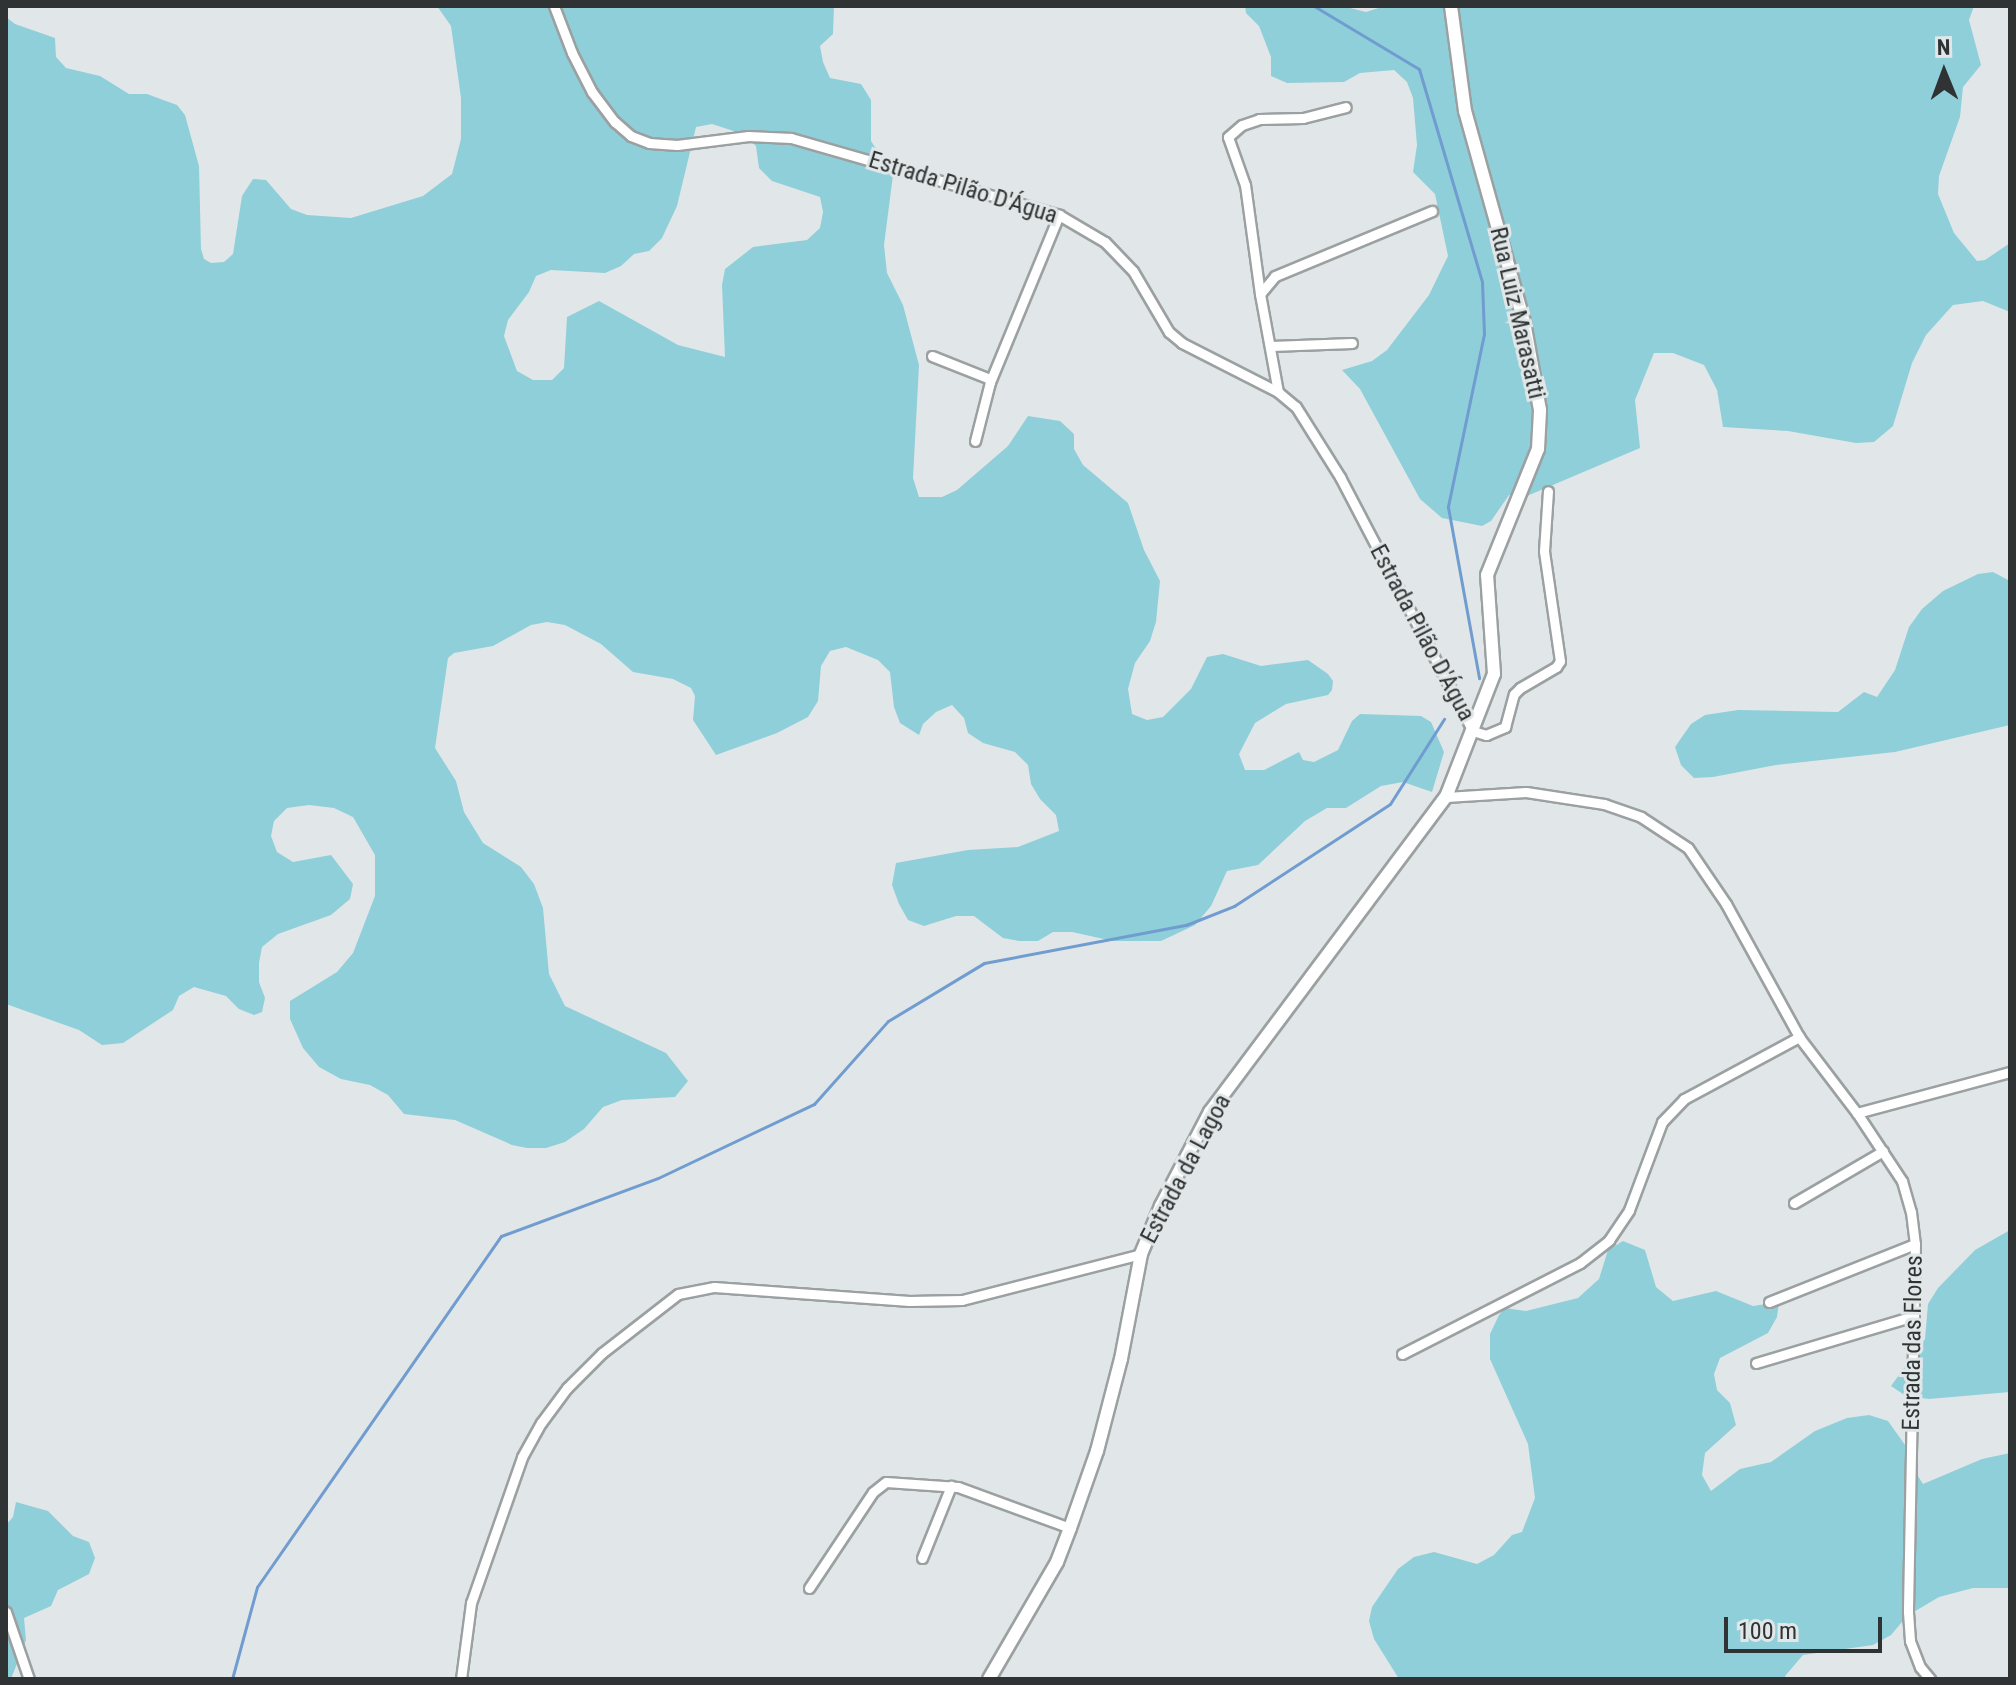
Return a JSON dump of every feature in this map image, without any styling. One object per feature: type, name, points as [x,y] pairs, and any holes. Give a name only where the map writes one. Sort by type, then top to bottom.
[{"type":"street","name":"Estrada Pilão D'Água","points":[[554,6],[572,53],[592,92],[615,122],[631,136],[649,143],[677,145],[748,136],[791,138],[1059,215],[1122,257],[1160,322],[1182,343],[1278,392],[1309,426],[1340,477],[1473,731]]},
{"type":"street","name":"Rua Luiz Marasatti","points":[[1446,797],[1494,674],[1487,575],[1538,449],[1540,410],[1520,309],[1465,111],[1451,6]]},
{"type":"street","points":[[1278,392],[1245,185],[1228,137],[1250,121],[1303,118],[1346,107]]},
{"type":"street","points":[[1260,294],[1284,269],[1432,211]]},
{"type":"street","points":[[975,441],[990,379],[1059,215]]},
{"type":"street","points":[[1271,346],[1352,343]]},
{"type":"street","points":[[932,356],[990,379]]},
{"type":"street","points":[[1473,731],[1486,735],[1505,727],[1514,694],[1560,661],[1544,551],[1548,491]]},
{"type":"street","name":"Estrada das Flores","points":[[1446,797],[1526,792],[1568,797],[1616,808],[1670,833],[1688,848],[1704,869],[1799,1037],[1857,1113],[1902,1181],[1911,1212],[1915,1244],[1908,1612],[1910,1641],[1920,1667],[1930,1679]]},
{"type":"street","name":"Estrada da Lagoa","points":[[989,1679],[1057,1562],[1070,1528],[1105,1420],[1141,1254],[1161,1206],[1210,1112],[1446,797]]},
{"type":"street","points":[[1402,1354],[1580,1263],[1609,1240],[1629,1210],[1662,1122],[1673,1110],[1711,1082],[1799,1037]]},
{"type":"street","points":[[1857,1113],[2010,1072]]},
{"type":"street","points":[[1794,1203],[1883,1151]]},
{"type":"street","points":[[1769,1302],[1915,1244]]},
{"type":"street","points":[[461,1679],[471,1603],[522,1457],[541,1423],[567,1388],[602,1353],[678,1294],[714,1287],[909,1301],[951,1301],[985,1296],[1141,1254]]},
{"type":"street","points":[[1756,1363],[1914,1316]]},
{"type":"street","points":[[809,1588],[879,1485],[891,1482],[951,1486],[1070,1528]]},
{"type":"street","points":[[922,1558],[951,1486]]},
{"type":"street","points":[[6,1612],[29,1679]]},
{"type":"shaded area","points":[[437,6],[834,6],[833,34],[820,46],[823,62],[830,78],[861,84],[871,100],[871,141],[893,175],[884,245],[887,273],[903,305],[919,365],[913,478],[919,497],[942,497],[957,490],[1008,446],[1028,416],[1060,421],[1074,434],[1074,449],[1083,465],[1128,503],[1144,550],[1160,581],[1156,622],[1150,641],[1135,663],[1128,689],[1132,714],[1147,720],[1163,717],[1191,689],[1207,657],[1223,654],[1261,666],[1308,660],[1328,674],[1333,681],[1332,690],[1328,695],[1286,704],[1255,723],[1239,754],[1245,770],[1264,770],[1299,752],[1303,760],[1314,762],[1338,750],[1352,721],[1360,714],[1421,716],[1431,722],[1444,752],[1432,792],[1403,782],[1381,786],[1346,808],[1327,808],[1305,821],[1258,865],[1227,871],[1211,906],[1195,925],[1161,941],[1113,941],[1072,932],[1053,932],[1038,941],[1019,941],[1003,938],[974,916],[956,916],[924,926],[908,920],[899,904],[892,885],[896,863],[968,850],[1018,847],[1059,831],[1056,815],[1040,799],[1031,784],[1028,765],[1015,752],[983,743],[968,733],[964,718],[952,705],[936,712],[923,724],[919,735],[900,723],[894,707],[890,672],[878,660],[846,647],[830,651],[821,666],[818,701],[808,717],[777,733],[716,755],[693,720],[695,696],[691,688],[673,679],[633,672],[601,644],[565,625],[547,622],[531,625],[493,646],[454,653],[448,658],[435,748],[456,781],[464,812],[483,843],[521,867],[534,884],[543,908],[549,974],[565,1006],[666,1053],[688,1081],[675,1097],[622,1100],[603,1107],[584,1129],[565,1142],[546,1148],[527,1148],[512,1145],[455,1120],[404,1114],[388,1095],[370,1085],[341,1079],[319,1067],[303,1048],[290,1019],[290,1001],[337,972],[353,953],[375,896],[375,855],[353,817],[334,808],[309,805],[287,808],[274,821],[271,836],[277,852],[293,862],[331,855],[353,884],[350,899],[331,915],[278,934],[262,947],[259,982],[265,998],[262,1012],[254,1015],[239,1009],[226,996],[194,987],[179,996],[173,1010],[123,1043],[102,1045],[79,1030],[6,1004],[6,17],[15,24],[55,38],[56,57],[66,68],[100,76],[129,94],[147,94],[177,105],[185,115],[199,166],[201,249],[204,259],[211,263],[224,262],[233,254],[242,196],[253,179],[266,180],[291,209],[307,215],[351,218],[423,196],[452,174],[461,139],[461,98],[451,26]],"holes":[[[712,124],[743,134],[756,146],[759,168],[772,181],[820,197],[823,212],[820,228],[807,240],[753,247],[725,269],[722,285],[725,357],[678,345],[599,301],[567,317],[564,368],[552,380],[533,380],[517,371],[504,336],[508,320],[529,292],[536,276],[551,270],[605,273],[621,266],[634,254],[649,251],[662,238],[677,206],[696,127]]]},
{"type":"shaded area","points":[[1245,6],[1342,6],[1366,12],[1385,6],[1974,6],[1969,20],[1981,65],[1963,87],[1960,117],[1939,176],[1938,194],[1954,233],[1977,261],[1985,260],[2010,243],[2010,312],[1983,301],[1953,305],[1926,335],[1912,363],[1893,426],[1874,442],[1856,443],[1788,431],[1723,427],[1717,390],[1704,365],[1673,353],[1654,353],[1635,400],[1640,448],[1522,498],[1509,495],[1491,521],[1482,526],[1442,518],[1420,499],[1360,389],[1342,370],[1372,361],[1387,350],[1429,295],[1448,256],[1435,194],[1413,172],[1417,145],[1413,98],[1407,82],[1394,70],[1360,73],[1344,82],[1287,83],[1271,76],[1271,57],[1259,26],[1246,13]]},
{"type":"shaded area","points":[[1993,572],[2010,581],[2010,725],[1895,752],[1776,765],[1713,777],[1694,778],[1681,765],[1675,747],[1691,724],[1705,715],[1738,710],[1838,712],[1864,692],[1877,697],[1895,670],[1909,627],[1922,609],[1943,591],[1978,574]]},
{"type":"shaded area","points":[[2010,1230],[2010,1392],[1929,1399],[1906,1396],[1891,1386],[1925,1339],[1928,1304],[1938,1288],[1975,1250]]},
{"type":"shaded area","points":[[1623,1241],[1645,1250],[1656,1287],[1673,1301],[1716,1291],[1753,1306],[1779,1302],[1777,1317],[1768,1333],[1720,1358],[1714,1374],[1717,1390],[1730,1403],[1736,1425],[1705,1453],[1702,1475],[1711,1491],[1740,1469],[1771,1462],[1815,1431],[1847,1418],[1869,1415],[1888,1421],[1910,1452],[1913,1468],[1923,1484],[1982,1459],[2010,1453],[2010,1588],[1973,1588],[1939,1597],[1907,1616],[1891,1635],[1873,1645],[1803,1655],[1785,1676],[1787,1679],[1399,1679],[1374,1639],[1369,1621],[1372,1607],[1398,1569],[1414,1557],[1434,1552],[1477,1564],[1494,1555],[1512,1535],[1522,1532],[1535,1498],[1528,1444],[1490,1359],[1490,1334],[1499,1315],[1505,1308],[1526,1311],[1578,1298],[1599,1279],[1608,1250]]},
{"type":"shaded area","points":[[16,1502],[48,1511],[73,1536],[89,1542],[95,1558],[89,1574],[58,1590],[51,1606],[24,1618],[26,1640],[11,1679],[6,1679],[6,1525],[13,1517]]},
{"type":"waterway","points":[[1314,6],[1419,69],[1482,282],[1484,334],[1448,507],[1479,678]]},
{"type":"waterway","points":[[232,1679],[257,1587],[501,1236],[658,1178],[814,1104],[888,1021],[984,963],[1186,925],[1234,906],[1390,804],[1444,719]]}]
